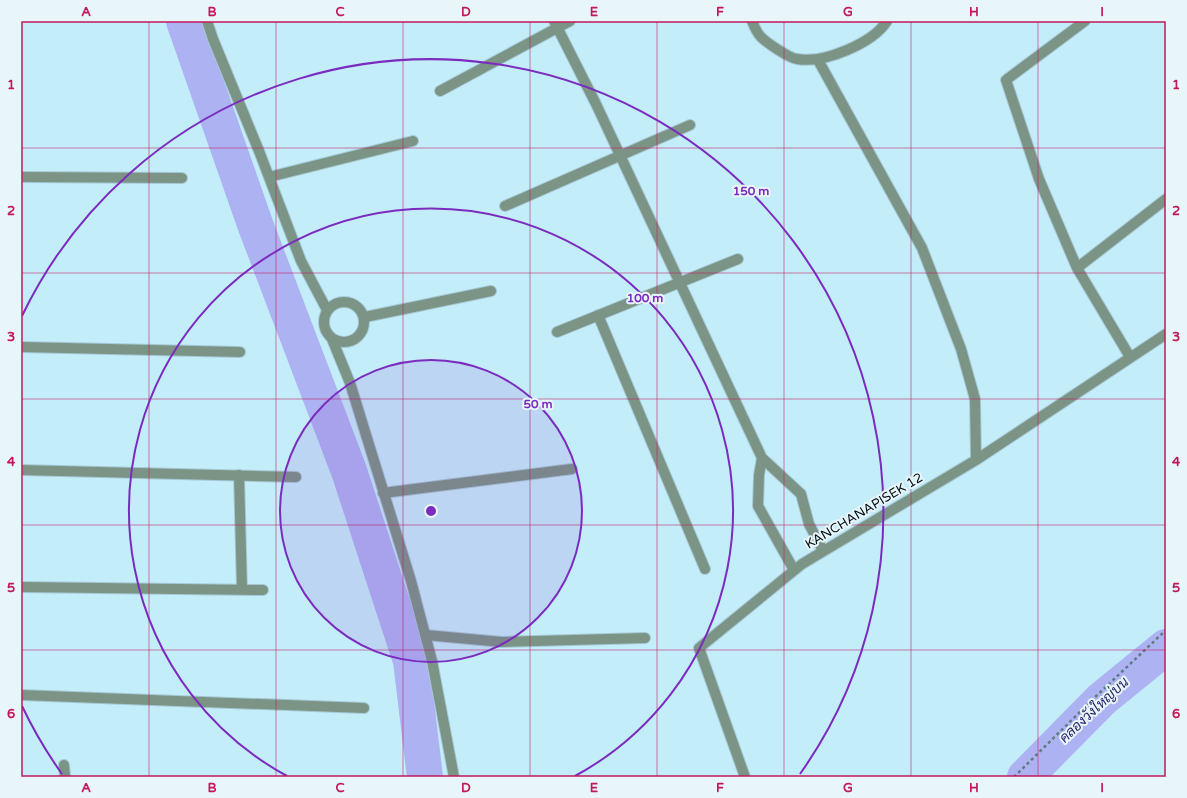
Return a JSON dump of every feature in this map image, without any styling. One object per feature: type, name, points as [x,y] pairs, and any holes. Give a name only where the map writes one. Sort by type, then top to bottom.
[{"type":"street","points":[[207,21],[301,261],[327,310]]},
{"type":"street","points":[[440,91],[555,24],[570,21]]},
{"type":"street","points":[[752,21],[761,37],[782,52],[797,59],[818,60],[852,48],[882,29],[887,21]]},
{"type":"street","points":[[1085,21],[1006,80],[1039,179],[1077,268],[1130,357]]},
{"type":"street","points":[[555,24],[596,104],[762,458],[801,494],[809,524],[823,551]]},
{"type":"street","points":[[818,60],[925,255],[962,349],[975,399],[976,460]]},
{"type":"street","points":[[505,206],[690,125]]},
{"type":"street","points":[[269,177],[413,141]]},
{"type":"street","points":[[21,177],[182,178]]},
{"type":"street","points":[[1077,268],[1166,199]]},
{"type":"street","points":[[557,332],[738,258]]},
{"type":"street","points":[[365,317],[491,291]]},
{"type":"street","points":[[332,339],[348,342],[362,333],[365,317],[356,304],[340,301],[327,310],[323,320],[325,331],[332,339],[350,383],[411,581],[432,660],[454,777]]},
{"type":"street","points":[[598,315],[704,569]]},
{"type":"street","name":"KANCHANAPISEK 12","points":[[745,777],[699,648],[794,570],[823,551],[976,460],[1166,334]]},
{"type":"street","points":[[21,347],[240,352]]},
{"type":"street","points":[[762,458],[759,475],[758,506],[794,570]]},
{"type":"street","points":[[383,493],[572,469]]},
{"type":"street","points":[[21,470],[296,477]]},
{"type":"street","points":[[239,475],[242,590]]},
{"type":"street","points":[[21,587],[263,590]]},
{"type":"street","points":[[426,635],[502,642],[645,638]]},
{"type":"street","points":[[21,695],[364,708]]},
{"type":"street","points":[[64,765],[65,777]]},
{"type":"path","points":[[1014,777],[1166,630]]},
{"type":"waterway","points":[[184,21],[255,224],[349,471],[411,661],[425,777]]},
{"type":"waterway","name":"คลองวังใหญ่บน","points":[[1025,777],[1102,699],[1166,647]]}]
